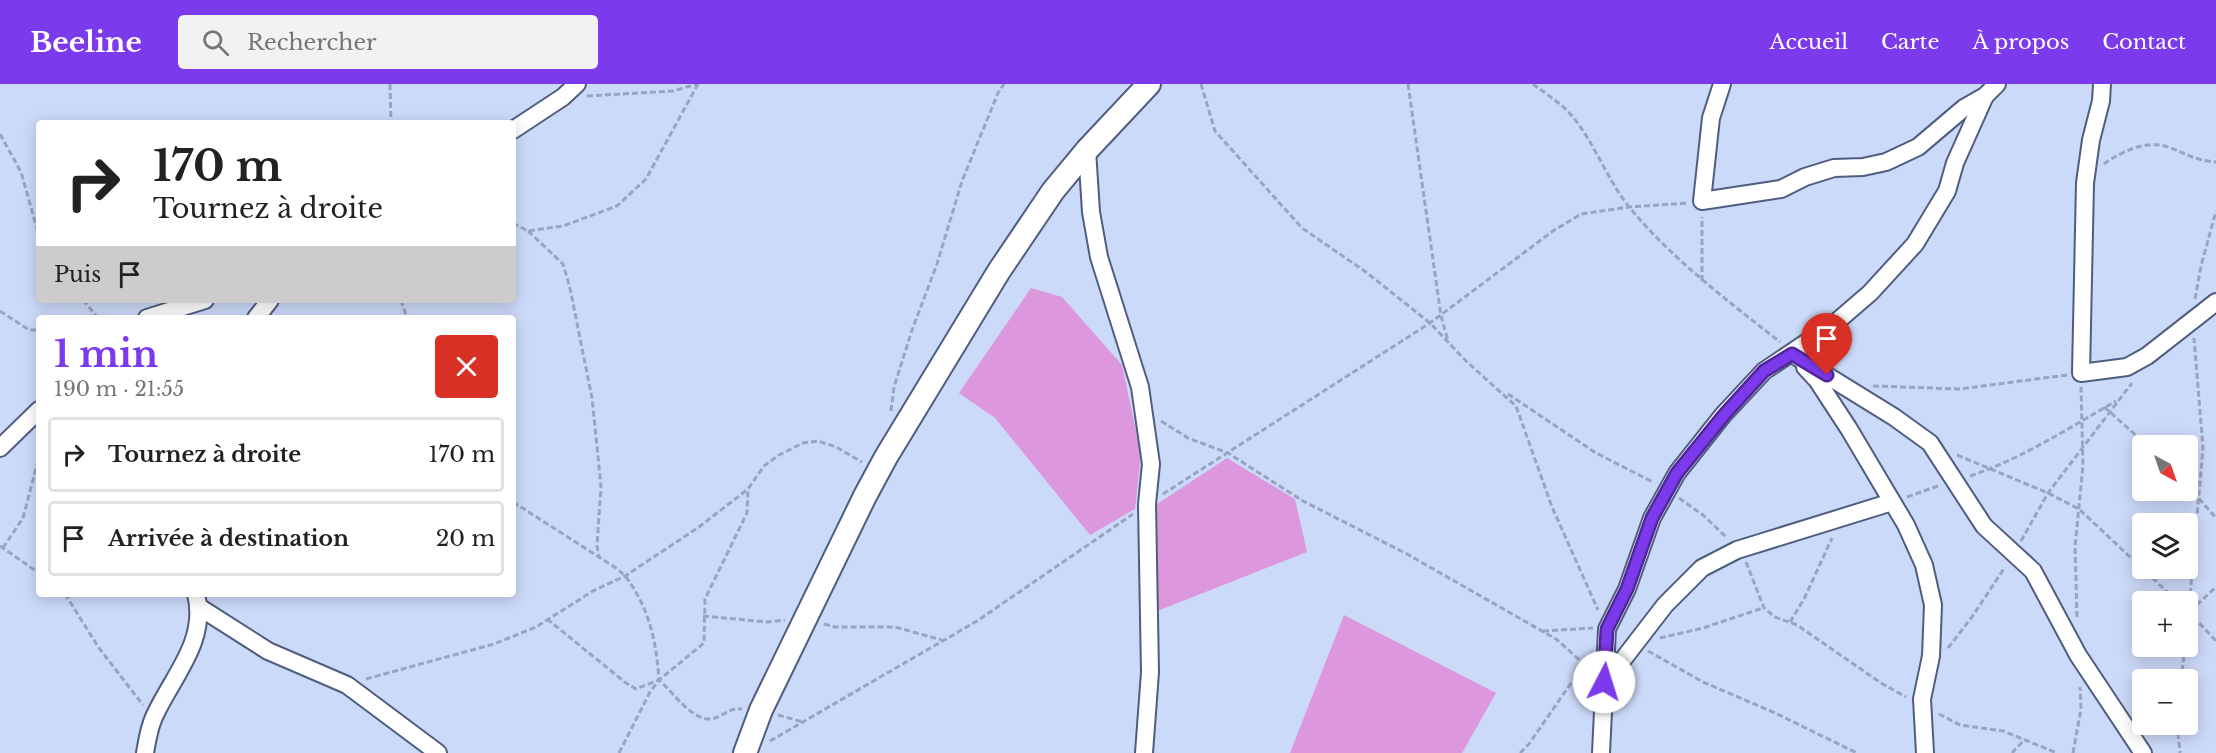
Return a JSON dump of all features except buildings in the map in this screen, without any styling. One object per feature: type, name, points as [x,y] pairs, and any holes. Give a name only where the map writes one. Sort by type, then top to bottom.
[{"type":"street","points":[[516,128],[563,97],[577,84]]},
{"type":"street","points":[[755,748],[761,710],[878,472],[999,271],[1053,191],[1087,150],[1149,84]]},
{"type":"street","points":[[1722,84],[1711,118],[1702,201],[1781,189],[1806,177],[1834,168],[1863,167],[1886,162],[1918,147],[1964,108],[1985,96],[1997,84]]},
{"type":"street","points":[[2102,84],[2101,101],[2091,140],[2085,183],[2080,373],[2127,367],[2147,356],[2216,302]]},
{"type":"street","points":[[1601,753],[1602,692],[1607,629],[1627,589],[1652,518],[1677,473],[1717,423],[1764,371],[1834,324],[1870,293],[1916,244],[1947,191],[1955,163],[1985,96]]},
{"type":"street","points":[[1087,150],[1091,212],[1100,257],[1140,387],[1151,464],[1147,504],[1149,672],[1144,753]]},
{"type":"street","points":[[157,315],[195,303]]},
{"type":"street","points":[[258,315],[268,303]]},
{"type":"street","points":[[1792,354],[1894,417],[1930,443],[1984,526],[2033,571],[2078,655],[2143,753]]},
{"type":"street","points":[[1792,354],[1817,380],[1892,502],[1924,565],[1933,605],[1931,656],[1922,706],[1925,753]]},
{"type":"street","points":[[0,448],[36,413]]},
{"type":"street","points":[[1602,692],[1618,666],[1665,605],[1702,568],[1737,550],[1840,520],[1892,502]]},
{"type":"street","points":[[145,753],[154,718],[196,638],[197,600]]},
{"type":"street","points":[[197,600],[268,651],[346,685],[438,753]]},
{"type":"path","points":[[390,84],[391,120]]},
{"type":"path","points":[[563,97],[674,92],[697,84]]},
{"type":"path","points":[[528,231],[563,226],[617,206],[646,179],[697,84]]},
{"type":"path","points":[[890,422],[894,387],[912,330],[937,264],[962,181],[998,93],[1004,84]]},
{"type":"path","points":[[1201,84],[1215,131],[1302,228],[1366,272],[1430,323],[1466,361],[1501,390],[1596,453],[1668,490],[1703,515],[1748,564],[1764,608],[1775,617],[1797,625],[1881,683],[1960,725],[2003,731],[2057,753]]},
{"type":"path","points":[[1408,84],[1441,316],[1448,342]]},
{"type":"path","points":[[1533,84],[1572,116],[1629,207],[1702,281],[1792,354]]},
{"type":"path","points":[[0,134],[21,172],[36,225]]},
{"type":"path","points":[[2085,183],[2108,160],[2136,147],[2159,143],[2202,161],[2216,162]]},
{"type":"path","points":[[755,748],[805,722],[861,687],[977,621],[1147,504],[1441,316],[1553,231],[1581,214],[1629,207],[1702,201],[1702,281]]},
{"type":"path","points":[[2190,591],[2203,448],[2194,320],[2201,266],[2216,211]]},
{"type":"path","points":[[516,225],[528,231],[563,264],[570,288],[592,398],[601,486],[597,546],[600,557]]},
{"type":"path","points":[[86,303],[96,315]]},
{"type":"path","points":[[0,311],[29,330],[36,330]]},
{"type":"path","points":[[1844,386],[1901,385],[1960,389],[2080,373],[2083,449],[2075,547],[2077,619]]},
{"type":"path","points":[[1946,650],[1972,617],[2014,554],[2048,493],[2133,382]]},
{"type":"path","points":[[1501,390],[1516,406],[1552,507],[1607,629],[1581,627],[1541,631]]},
{"type":"path","points":[[1892,502],[1989,469],[2117,400]]},
{"type":"path","points":[[2104,407],[2136,435]]},
{"type":"path","points":[[1143,410],[1188,438],[1228,453],[1303,501],[1407,554],[1556,639],[1584,664],[1602,692]]},
{"type":"path","points":[[346,685],[494,644],[536,627],[625,576],[699,527],[748,489],[764,466],[778,455],[803,443],[818,441],[836,447],[878,472]]},
{"type":"path","points":[[1930,443],[2048,493],[2079,509],[2166,591]]},
{"type":"path","points":[[36,468],[23,518],[1,547],[36,571]]},
{"type":"path","points":[[620,753],[650,692],[659,680],[704,644],[705,599],[747,513],[748,489]]},
{"type":"path","points":[[2199,496],[2216,518]]},
{"type":"path","points":[[516,504],[600,557],[625,576],[650,620],[656,642],[659,680],[695,715],[711,719],[733,708],[761,710],[805,722]]},
{"type":"path","points":[[1790,622],[1804,599],[1840,520]]},
{"type":"path","points":[[2198,602],[2216,586]]},
{"type":"path","points":[[67,597],[129,690],[154,718]]},
{"type":"path","points":[[1635,644],[1703,628],[1764,608]]},
{"type":"path","points":[[547,619],[636,689],[659,680]]},
{"type":"path","points":[[2198,622],[2216,641]]},
{"type":"path","points":[[1635,644],[1703,682],[1773,712],[1857,753]]},
{"type":"path","points":[[1520,753],[1529,744],[1590,655]]},
{"type":"path","points":[[2073,753],[2081,709],[2078,655]]},
{"type":"path","points":[[2178,735],[2180,753]]},
{"type":"path","points":[[2012,753],[2025,739]]},
{"type":"shaded area","points":[[1031,288],[1062,297],[1122,365],[1141,454],[1135,509],[1090,535],[995,418],[959,393]]},
{"type":"shaded area","points":[[1227,458],[1295,499],[1307,552],[1142,617],[1148,510]]},
{"type":"shaded area","points":[[1344,615],[1496,693],[1462,753],[1290,753]]},
{"type":"route","points":[[1604,682],[1607,629],[1627,589],[1652,518],[1677,473],[1724,415],[1764,371],[1792,354],[1827,375]]}]
